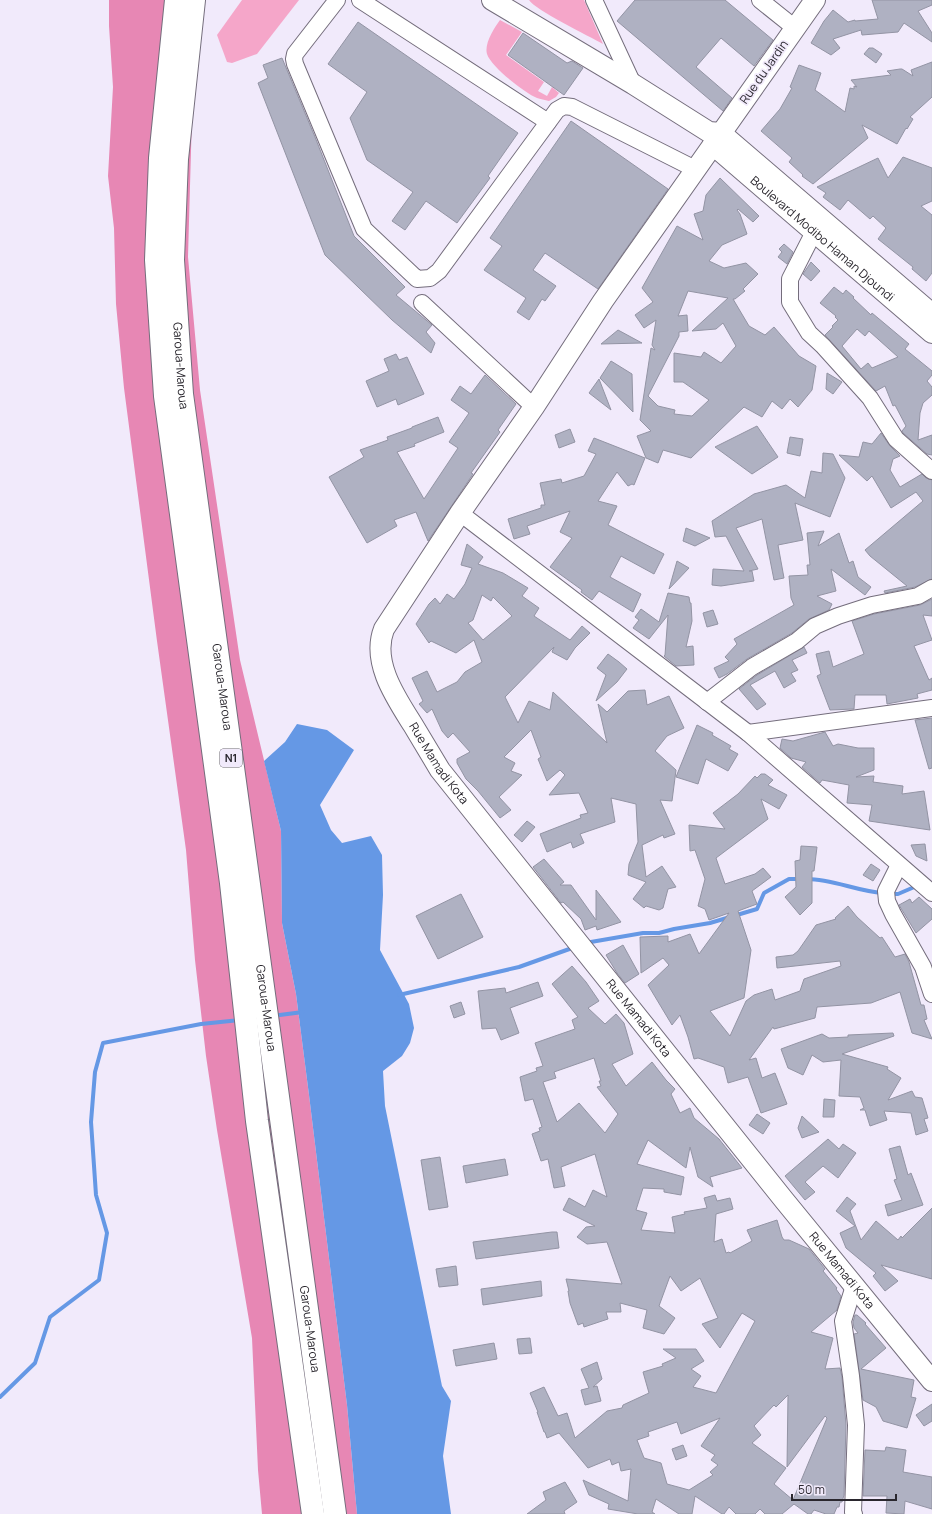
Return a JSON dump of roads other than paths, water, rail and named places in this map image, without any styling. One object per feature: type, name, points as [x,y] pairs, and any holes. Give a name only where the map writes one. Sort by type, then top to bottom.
[{"type":"highway","name":"Garoua-Maroua","points":[[176,0],[160,158],[156,260],[165,396],[231,883],[257,1121],[313,1514]]},
{"type":"highway","name":"Garoua-Maroua","points":[[194,0],[177,159],[173,260],[182,394],[335,1514]]},
{"type":"main road","name":"Rue du Jardin","points":[[381,638],[384,629],[460,513],[534,407],[604,301],[695,169],[714,137],[814,0]]},
{"type":"main road","points":[[499,2],[633,84],[714,137]]},
{"type":"main road","name":"Boulevard Modibo Haman Djoundi","points":[[714,137],[814,232],[932,333]]},
{"type":"main road","name":"Boulevard Modibo Haman Djoundi","points":[[714,137],[932,314]]},
{"type":"main road","name":"Rue Mamadi Kota","points":[[381,638],[380,654],[383,666],[395,696],[440,770],[784,1200],[932,1381]]},
{"type":"street","points":[[337,0],[295,54],[295,64],[364,229],[417,279],[430,278],[439,271],[557,110],[564,106],[572,107],[695,169]]},
{"type":"street","points":[[360,0],[548,122]]},
{"type":"street","points":[[594,0],[633,84]]},
{"type":"street","points":[[760,0],[795,28]]},
{"type":"street","points":[[814,232],[790,279],[790,302],[809,333],[823,346],[870,398],[896,439],[932,471]]},
{"type":"street","points":[[422,303],[534,407]]},
{"type":"street","points":[[460,513],[748,733],[932,893]]},
{"type":"street","points":[[708,702],[752,667],[797,641],[815,626],[838,616],[872,605],[918,596],[932,588]]},
{"type":"street","points":[[748,733],[932,708]]},
{"type":"street","points":[[899,865],[886,891],[887,901],[923,967],[932,994]]},
{"type":"street","points":[[854,1286],[843,1321],[856,1425],[854,1514]]},
{"type":"water","points":[[297,724],[327,730],[354,750],[320,805],[331,830],[342,843],[371,836],[382,855],[383,895],[380,950],[409,1004],[414,1028],[410,1043],[402,1056],[383,1071],[385,1106],[442,1386],[451,1401],[443,1456],[451,1514],[357,1514],[347,1405],[309,1095],[296,994],[282,923],[281,831],[264,761],[285,742]]},
{"type":"waterway","points":[[585,943],[643,933],[659,933],[710,923],[757,909],[764,893],[789,879],[800,879]]},
{"type":"waterway","points":[[807,879],[826,881],[883,893]]},
{"type":"waterway","points":[[889,894],[898,894],[919,885]]},
{"type":"waterway","points":[[399,995],[519,967],[575,947]]},
{"type":"waterway","points":[[272,1016],[303,1012]]},
{"type":"waterway","points":[[0,1397],[35,1363],[50,1317],[99,1280],[107,1233],[96,1195],[91,1122],[95,1072],[103,1043],[201,1024],[240,1020]]}]
